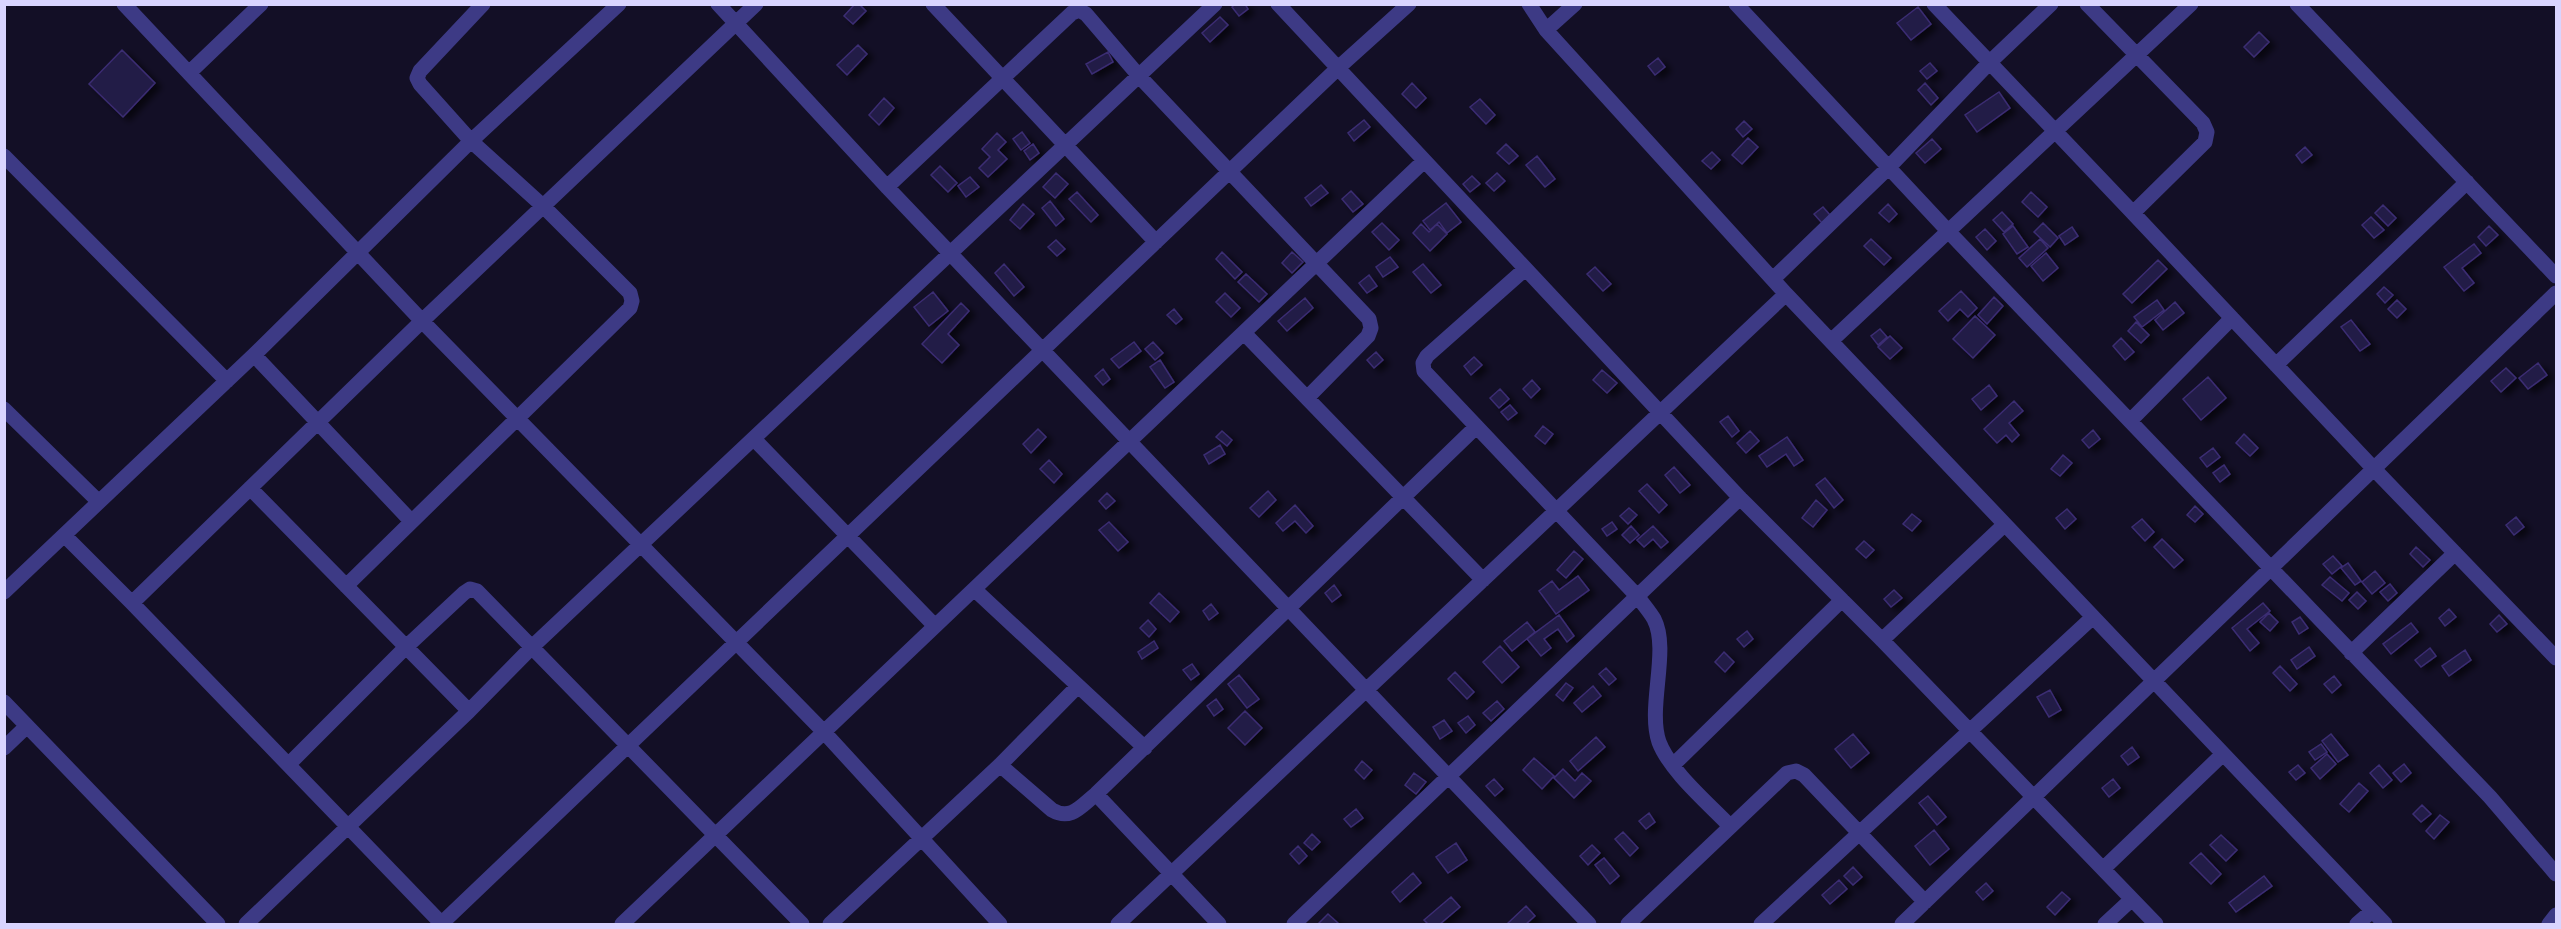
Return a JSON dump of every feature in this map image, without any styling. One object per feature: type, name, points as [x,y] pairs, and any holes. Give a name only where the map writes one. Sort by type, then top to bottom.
[{"type":"street","points":[[189,73],[261,4]]},
{"type":"street","points":[[346,586],[630,308],[632,301],[630,294],[544,207],[471,141],[420,84],[417,78],[420,71],[483,4]]},
{"type":"street","points":[[4,592],[254,355],[471,141],[620,4]]},
{"type":"street","points":[[718,4],[887,186],[1589,924]]},
{"type":"street","points":[[132,603],[422,321],[756,4]]},
{"type":"street","points":[[246,924],[469,711],[533,646],[1215,4]]},
{"type":"street","points":[[1278,4],[1740,498],[1882,640],[2156,924]]},
{"type":"street","points":[[64,535],[289,764],[441,924],[1338,68],[1409,4]]},
{"type":"street","points":[[1529,4],[1546,30],[1786,294],[2385,924]]},
{"type":"street","points":[[1546,30],[1575,4]]},
{"type":"street","points":[[1736,4],[1888,168],[2490,796],[2556,874]]},
{"type":"street","points":[[1934,4],[2374,470],[2556,658]]},
{"type":"street","points":[[1773,279],[1888,168],[1990,62],[2051,4]]},
{"type":"street","points":[[2087,4],[2203,123],[2207,132],[2205,142],[2133,213]]},
{"type":"street","points":[[1831,341],[2191,4]]},
{"type":"street","points":[[2297,4],[2556,276]]},
{"type":"street","points":[[134,8],[189,73],[303,196],[422,321],[824,731],[1000,924]]},
{"type":"street","points":[[944,8],[1002,77],[1156,242]]},
{"type":"street","points":[[887,186],[1072,13],[1078,10],[1086,14],[1139,76],[1369,319],[1371,327],[1368,336],[1306,398]]},
{"type":"street","points":[[4,156],[226,381]]},
{"type":"street","points":[[622,924],[934,625],[1245,334],[1424,161]]},
{"type":"street","points":[[2276,365],[2467,182]]},
{"type":"street","points":[[1525,269],[1427,356],[1423,363],[1424,370],[1638,597],[1654,620],[1659,638],[1656,718],[1659,742],[1673,765],[1730,826]]},
{"type":"street","points":[[1902,924],[2272,570],[2556,293]]},
{"type":"street","points":[[1118,924],[1786,294]]},
{"type":"street","points":[[2131,420],[2232,318]]},
{"type":"street","points":[[1245,334],[1483,580]]},
{"type":"street","points":[[254,355],[411,521]]},
{"type":"street","points":[[4,409],[98,501]]},
{"type":"street","points":[[1000,765],[1052,810],[1061,815],[1069,814],[1096,794],[1145,748],[1476,427]]},
{"type":"street","points":[[754,439],[934,625]]},
{"type":"street","points":[[250,488],[469,711]]},
{"type":"street","points":[[1294,924],[1740,498]]},
{"type":"street","points":[[1882,640],[2004,525]]},
{"type":"street","points":[[2351,653],[2455,553]]},
{"type":"street","points":[[289,764],[405,648],[470,589],[477,591],[802,924]]},
{"type":"street","points":[[974,589],[1145,748]]},
{"type":"street","points":[[1673,765],[1842,600]]},
{"type":"street","points":[[1761,924],[2092,617]]},
{"type":"street","points":[[830,924],[1000,765],[1077,687]]},
{"type":"street","points":[[4,702],[218,924]]},
{"type":"street","points":[[4,748],[27,726]]},
{"type":"street","points":[[2103,869],[2223,754]]},
{"type":"street","points":[[1628,924],[1787,773],[1796,771],[1804,776],[1925,902]]},
{"type":"street","points":[[1096,794],[1219,924]]},
{"type":"street","points":[[2105,924],[2132,899]]},
{"type":"street","points":[[2357,924],[2372,911]]},
{"type":"street","points":[[2549,924],[2556,915]]},
{"type":"building","points":[[855,4],[859,4],[866,11],[853,24],[844,16]]},
{"type":"building","points":[[1235,4],[1245,4],[1248,9],[1239,16],[1232,7]]},
{"type":"building","points":[[1918,7],[1931,24],[1911,40],[1897,23]]},
{"type":"building","points":[[1220,17],[1228,25],[1210,42],[1202,33]]},
{"type":"building","points":[[2259,32],[2269,42],[2254,57],[2244,47]]},
{"type":"building","points":[[858,45],[867,54],[847,75],[837,65]]},
{"type":"building","points":[[122,50],[155,83],[123,117],[89,84]]},
{"type":"building","points":[[1108,52],[1113,62],[1092,74],[1086,64]]},
{"type":"building","points":[[1658,58],[1665,67],[1655,75],[1648,66]]},
{"type":"building","points":[[1930,63],[1937,71],[1927,79],[1920,71]]},
{"type":"building","points":[[1412,83],[1426,98],[1416,108],[1402,94]]},
{"type":"building","points":[[1925,83],[1938,98],[1931,105],[1918,90]]},
{"type":"building","points":[[1999,92],[2010,108],[1977,132],[1965,115]]},
{"type":"building","points":[[884,98],[894,108],[879,125],[869,115]]},
{"type":"building","points":[[1480,99],[1495,115],[1486,124],[1470,107]]},
{"type":"building","points":[[1364,120],[1370,127],[1354,141],[1348,133]]},
{"type":"building","points":[[1744,121],[1752,129],[1743,137],[1736,129]]},
{"type":"building","points":[[1022,132],[1030,143],[1021,150],[1013,139]]},
{"type":"building","points":[[997,133],[1006,142],[998,150],[1007,159],[988,177],[979,168],[990,157],[982,149]]},
{"type":"building","points":[[1748,138],[1758,147],[1742,164],[1732,155]]},
{"type":"building","points":[[1932,139],[1941,149],[1925,163],[1916,153]]},
{"type":"building","points":[[1033,144],[1039,153],[1030,160],[1024,151]]},
{"type":"building","points":[[1506,144],[1518,156],[1509,164],[1497,153]]},
{"type":"building","points":[[2305,147],[2312,155],[2302,163],[2296,155]]},
{"type":"building","points":[[1712,152],[1720,160],[1711,169],[1702,161]]},
{"type":"building","points":[[1537,156],[1555,179],[1545,187],[1526,165]]},
{"type":"building","points":[[940,166],[957,183],[948,192],[931,175]]},
{"type":"building","points":[[1056,173],[1068,184],[1055,198],[1043,187]]},
{"type":"building","points":[[1497,173],[1505,181],[1494,191],[1486,183]]},
{"type":"building","points":[[1472,176],[1480,184],[1470,192],[1463,184]]},
{"type":"building","points":[[970,177],[979,187],[966,197],[958,186]]},
{"type":"building","points":[[1321,185],[1328,193],[1311,206],[1305,198]]},
{"type":"building","points":[[1351,191],[1363,204],[1353,212],[1342,199]]},
{"type":"building","points":[[1077,192],[1098,215],[1091,222],[1069,199]]},
{"type":"building","points":[[2031,192],[2047,207],[2038,217],[2022,202]]},
{"type":"building","points":[[1050,201],[1064,219],[1056,226],[1042,208]]},
{"type":"building","points":[[1446,203],[1461,222],[1447,233],[1439,222],[1430,230],[1423,221]]},
{"type":"building","points":[[1023,204],[1034,214],[1020,229],[1010,220]]},
{"type":"building","points":[[1888,204],[1897,214],[1889,222],[1879,213]]},
{"type":"building","points":[[2383,205],[2396,218],[2388,226],[2375,213]]},
{"type":"building","points":[[1823,207],[1830,215],[1822,223],[1814,214]]},
{"type":"building","points":[[2002,212],[2013,224],[2004,232],[1993,220]]},
{"type":"building","points":[[2371,217],[2384,230],[2374,238],[2362,225]]},
{"type":"building","points":[[1382,223],[1399,240],[1389,250],[1372,232]]},
{"type":"building","points":[[2043,223],[2058,238],[2050,247],[2034,232]]},
{"type":"building","points":[[1421,224],[1429,232],[1437,224],[1447,234],[1430,251],[1413,233]]},
{"type":"building","points":[[2013,226],[2028,247],[2017,254],[2003,234]]},
{"type":"building","points":[[2489,226],[2498,235],[2486,246],[2478,237]]},
{"type":"building","points":[[2072,227],[2078,236],[2065,245],[2059,236]]},
{"type":"building","points":[[1985,229],[1996,241],[1987,250],[1976,237]]},
{"type":"building","points":[[1871,239],[1891,258],[1884,265],[1864,246]]},
{"type":"building","points":[[2040,239],[2048,248],[2027,267],[2019,258]]},
{"type":"building","points":[[1056,240],[1065,249],[1057,256],[1048,247]]},
{"type":"building","points":[[2474,244],[2481,253],[2462,268],[2474,283],[2464,291],[2444,267]]},
{"type":"building","points":[[1222,252],[1242,272],[1235,279],[1216,259]]},
{"type":"building","points":[[1292,252],[1303,262],[1292,273],[1282,263]]},
{"type":"building","points":[[2046,253],[2058,268],[2043,281],[2031,266]]},
{"type":"building","points":[[1390,257],[1398,267],[1383,277],[1376,267]]},
{"type":"building","points":[[2158,260],[2167,269],[2132,303],[2123,294]]},
{"type":"building","points":[[1004,264],[1024,287],[1014,296],[995,273]]},
{"type":"building","points":[[1423,264],[1441,285],[1431,293],[1413,272]]},
{"type":"building","points":[[1595,267],[1611,284],[1603,291],[1587,274]]},
{"type":"building","points":[[1246,274],[1267,294],[1259,302],[1238,282]]},
{"type":"building","points":[[1369,275],[1377,286],[1367,293],[1359,283]]},
{"type":"building","points":[[2384,287],[2393,295],[2385,303],[2377,294]]},
{"type":"building","points":[[1961,291],[1977,308],[1968,317],[1960,309],[1948,321],[1939,311]]},
{"type":"building","points":[[933,292],[948,311],[929,326],[914,307]]},
{"type":"building","points":[[1225,293],[1240,308],[1231,317],[1216,302]]},
{"type":"building","points":[[1994,297],[2003,306],[1987,324],[1978,315]]},
{"type":"building","points":[[1305,298],[1313,308],[1287,331],[1278,321]]},
{"type":"building","points":[[2157,300],[2164,310],[2142,327],[2134,317]]},
{"type":"building","points":[[2397,300],[2406,309],[2397,318],[2388,309]]},
{"type":"building","points":[[2175,302],[2184,313],[2163,330],[2155,320]]},
{"type":"building","points":[[961,303],[969,311],[948,334],[959,345],[942,363],[922,344]]},
{"type":"building","points":[[1174,309],[1182,319],[1176,324],[1167,315]]},
{"type":"building","points":[[1975,316],[1995,335],[1973,358],[1953,339]]},
{"type":"building","points":[[2351,320],[2370,344],[2360,351],[2341,327]]},
{"type":"building","points":[[2136,322],[2149,335],[2141,343],[2128,331]]},
{"type":"building","points":[[1880,329],[1887,337],[1878,345],[1871,336]]},
{"type":"building","points":[[1890,336],[1902,348],[1890,359],[1878,347]]},
{"type":"building","points":[[2121,338],[2134,352],[2125,360],[2113,346]]},
{"type":"building","points":[[1134,342],[1141,351],[1119,368],[1111,359]]},
{"type":"building","points":[[1153,342],[1163,353],[1155,360],[1145,349]]},
{"type":"building","points":[[1376,352],[1383,360],[1374,368],[1367,360]]},
{"type":"building","points":[[1474,357],[1482,365],[1471,375],[1464,366]]},
{"type":"building","points":[[1160,360],[1174,382],[1165,388],[1150,367]]},
{"type":"building","points":[[2538,363],[2547,375],[2528,389],[2519,378]]},
{"type":"building","points":[[2506,368],[2516,378],[2501,392],[2491,381]]},
{"type":"building","points":[[1103,369],[1110,379],[1103,385],[1095,376]]},
{"type":"building","points":[[1602,370],[1617,383],[1607,393],[1593,380]]},
{"type":"building","points":[[2208,377],[2226,398],[2201,420],[2183,399]]},
{"type":"building","points":[[1532,380],[1540,389],[1531,398],[1523,389]]},
{"type":"building","points":[[1989,385],[1997,396],[1981,410],[1972,399]]},
{"type":"building","points":[[1500,389],[1509,399],[1499,408],[1490,398]]},
{"type":"building","points":[[2014,401],[2023,411],[2009,423],[2019,435],[2012,442],[2006,435],[1997,443],[1984,429]]},
{"type":"building","points":[[1510,405],[1517,413],[1508,420],[1501,412]]},
{"type":"building","points":[[1728,416],[1739,431],[1732,437],[1720,422]]},
{"type":"building","points":[[1543,426],[1553,434],[1545,444],[1535,436]]},
{"type":"building","points":[[1038,429],[1046,437],[1031,453],[1023,444]]},
{"type":"building","points":[[2093,430],[2100,439],[2089,448],[2082,440]]},
{"type":"building","points":[[1222,431],[1232,440],[1227,446],[1216,437]]},
{"type":"building","points":[[1750,431],[1759,441],[1746,453],[1737,443]]},
{"type":"building","points":[[2244,434],[2258,448],[2250,456],[2236,443]]},
{"type":"building","points":[[1787,437],[1803,460],[1794,466],[1786,454],[1767,467],[1759,456]]},
{"type":"building","points":[[1220,445],[1225,454],[1209,464],[1204,455]]},
{"type":"building","points":[[2213,448],[2220,457],[2207,467],[2200,458]]},
{"type":"building","points":[[2063,455],[2072,463],[2060,476],[2051,469]]},
{"type":"building","points":[[1049,460],[1062,474],[1054,483],[1040,469]]},
{"type":"building","points":[[2224,465],[2230,474],[2220,482],[2213,473]]},
{"type":"building","points":[[1674,467],[1690,485],[1680,493],[1665,475]]},
{"type":"building","points":[[1825,478],[1843,500],[1834,508],[1816,485]]},
{"type":"building","points":[[1647,484],[1667,505],[1659,513],[1639,491]]},
{"type":"building","points":[[1268,491],[1276,500],[1259,517],[1250,508]]},
{"type":"building","points":[[1107,493],[1115,501],[1106,509],[1099,501]]},
{"type":"building","points":[[1816,500],[1827,510],[1813,527],[1802,518]]},
{"type":"building","points":[[1295,505],[1313,526],[1306,533],[1295,521],[1283,531],[1276,523]]},
{"type":"building","points":[[2195,506],[2203,514],[2195,522],[2187,515]]},
{"type":"building","points":[[1629,508],[1637,515],[1628,524],[1620,516]]},
{"type":"building","points":[[2067,509],[2076,519],[2065,529],[2056,518]]},
{"type":"building","points":[[1912,514],[1921,521],[1912,531],[1903,524]]},
{"type":"building","points":[[2516,517],[2524,527],[2514,535],[2506,525]]},
{"type":"building","points":[[2142,519],[2154,532],[2145,541],[2132,527]]},
{"type":"building","points":[[1109,522],[1128,542],[1118,551],[1099,530]]},
{"type":"building","points":[[1612,522],[1617,529],[1607,536],[1602,529]]},
{"type":"building","points":[[1631,526],[1639,535],[1630,543],[1622,535]]},
{"type":"building","points":[[1653,526],[1668,542],[1661,548],[1653,539],[1644,547],[1637,540]]},
{"type":"building","points":[[2162,539],[2183,560],[2174,568],[2154,547]]},
{"type":"building","points":[[1864,541],[1874,550],[1866,558],[1856,549]]},
{"type":"building","points":[[2416,547],[2430,560],[2423,567],[2410,554]]},
{"type":"building","points":[[1574,551],[1583,559],[1566,578],[1557,570]]},
{"type":"building","points":[[2333,556],[2342,566],[2332,574],[2323,564]]},
{"type":"building","points":[[2348,563],[2361,581],[2355,585],[2341,568]]},
{"type":"building","points":[[2375,571],[2385,583],[2372,594],[2362,582]]},
{"type":"building","points":[[1578,576],[1589,590],[1556,614],[1539,591],[1552,581],[1559,590]]},
{"type":"building","points":[[2330,577],[2349,593],[2342,601],[2322,585]]},
{"type":"building","points":[[2390,584],[2397,593],[2388,601],[2380,592]]},
{"type":"building","points":[[1334,585],[1341,595],[1332,602],[1325,593]]},
{"type":"building","points":[[1894,590],[1902,598],[1891,607],[1884,599]]},
{"type":"building","points":[[2357,592],[2366,601],[2358,609],[2349,600]]},
{"type":"building","points":[[1159,593],[1179,612],[1170,622],[1150,603]]},
{"type":"building","points":[[2263,603],[2270,611],[2247,629],[2259,643],[2250,651],[2232,628]]},
{"type":"building","points":[[1211,604],[1218,613],[1209,620],[1203,611]]},
{"type":"building","points":[[2449,609],[2456,617],[2445,626],[2439,618]]},
{"type":"building","points":[[2269,613],[2278,622],[2270,631],[2260,622]]},
{"type":"building","points":[[1559,615],[1574,636],[1567,642],[1558,629],[1544,639],[1551,648],[1541,656],[1527,639]]},
{"type":"building","points":[[2499,615],[2507,624],[2497,632],[2490,624]]},
{"type":"building","points":[[2300,617],[2308,628],[2299,634],[2292,622]]},
{"type":"building","points":[[1148,620],[1156,629],[1149,637],[1140,628]]},
{"type":"building","points":[[1527,622],[1535,632],[1512,651],[1504,641]]},
{"type":"building","points":[[2411,623],[2418,632],[2391,654],[2383,644]]},
{"type":"building","points":[[1747,631],[1753,639],[1744,647],[1737,639]]},
{"type":"building","points":[[1154,641],[1158,648],[1142,659],[1138,652]]},
{"type":"building","points":[[1500,646],[1519,667],[1502,683],[1483,662]]},
{"type":"building","points":[[2309,647],[2315,656],[2297,669],[2291,660]]},
{"type":"building","points":[[2430,648],[2436,656],[2421,667],[2415,660]]},
{"type":"building","points":[[2465,650],[2471,660],[2449,676],[2442,666]]},
{"type":"building","points":[[1724,652],[1734,662],[1725,672],[1715,662]]},
{"type":"building","points":[[1192,664],[1199,674],[1191,680],[1183,670]]},
{"type":"building","points":[[2280,666],[2297,684],[2290,691],[2273,673]]},
{"type":"building","points":[[1606,668],[1616,679],[1609,685],[1599,674]]},
{"type":"building","points":[[1455,672],[1474,692],[1467,699],[1448,679]]},
{"type":"building","points":[[1239,675],[1259,699],[1247,708],[1228,684]]},
{"type":"building","points":[[2334,676],[2341,685],[2332,693],[2324,684]]},
{"type":"building","points":[[1566,683],[1573,688],[1563,701],[1556,695]]},
{"type":"building","points":[[1593,686],[1601,696],[1582,712],[1574,703]]},
{"type":"building","points":[[2050,690],[2061,710],[2049,717],[2037,697]]},
{"type":"building","points":[[1216,699],[1223,709],[1214,716],[1207,706]]},
{"type":"building","points":[[1497,701],[1504,709],[1491,721],[1483,713]]},
{"type":"building","points":[[1245,711],[1262,728],[1245,745],[1228,728]]},
{"type":"building","points":[[1468,716],[1475,725],[1466,733],[1458,723]]},
{"type":"building","points":[[1444,720],[1452,731],[1440,739],[1433,727]]},
{"type":"building","points":[[1853,734],[1869,753],[1851,768],[1835,749]]},
{"type":"building","points":[[2331,734],[2348,755],[2338,762],[2322,741]]},
{"type":"building","points":[[1596,737],[1605,747],[1578,771],[1570,761]]},
{"type":"building","points":[[2321,744],[2327,752],[2315,760],[2309,752]]},
{"type":"building","points":[[2132,747],[2139,757],[2128,765],[2121,756]]},
{"type":"building","points":[[2327,754],[2336,764],[2320,779],[2311,768]]},
{"type":"building","points":[[1534,758],[1554,776],[1542,789],[1523,770]]},
{"type":"building","points":[[1362,761],[1372,770],[1364,779],[1355,770]]},
{"type":"building","points":[[2404,764],[2411,773],[2401,782],[2393,773]]},
{"type":"building","points":[[2298,765],[2305,773],[2296,780],[2289,772]]},
{"type":"building","points":[[2379,765],[2392,780],[2383,788],[2370,773]]},
{"type":"building","points":[[1563,769],[1575,781],[1582,773],[1591,781],[1574,798],[1554,778]]},
{"type":"building","points":[[1414,773],[1426,782],[1416,794],[1405,785]]},
{"type":"building","points":[[1494,779],[1503,789],[1495,796],[1486,786]]},
{"type":"building","points":[[2113,779],[2120,788],[2109,797],[2102,788]]},
{"type":"building","points":[[2359,783],[2368,791],[2349,812],[2340,804]]},
{"type":"building","points":[[1928,796],[1946,817],[1937,825],[1919,803]]},
{"type":"building","points":[[2422,805],[2431,814],[2421,822],[2413,814]]},
{"type":"building","points":[[1356,809],[1363,818],[1351,827],[1344,819]]},
{"type":"building","points":[[1649,813],[1655,822],[1646,829],[1639,821]]},
{"type":"building","points":[[2440,815],[2449,822],[2434,839],[2426,831]]},
{"type":"building","points":[[1934,830],[1949,849],[1930,865],[1915,846]]},
{"type":"building","points":[[1623,832],[1638,848],[1630,856],[1615,839]]},
{"type":"building","points":[[1312,834],[1320,842],[1312,850],[1304,843]]},
{"type":"building","points":[[2221,835],[2237,850],[2226,861],[2210,845]]},
{"type":"building","points":[[1456,843],[1467,860],[1448,873],[1436,857]]},
{"type":"building","points":[[1592,845],[1600,853],[1588,865],[1580,856]]},
{"type":"building","points":[[1298,846],[1307,856],[1299,864],[1290,854]]},
{"type":"building","points":[[2201,853],[2221,874],[2211,884],[2190,863]]},
{"type":"building","points":[[1604,858],[1619,876],[1610,884],[1595,865]]},
{"type":"building","points":[[1853,867],[1862,877],[1853,885],[1844,876]]},
{"type":"building","points":[[1413,873],[1421,883],[1400,902],[1392,892]]},
{"type":"building","points":[[2264,876],[2272,886],[2236,912],[2229,903]]},
{"type":"building","points":[[1839,880],[1847,889],[1830,904],[1822,895]]},
{"type":"building","points":[[1986,883],[1993,891],[1983,900],[1976,892]]},
{"type":"building","points":[[2062,892],[2070,899],[2055,915],[2047,907]]},
{"type":"building","points":[[1451,897],[1460,907],[1440,924],[1428,924],[1424,920]]},
{"type":"building","points":[[1526,906],[1535,916],[1526,924],[1507,924]]},
{"type":"building","points":[[1328,914],[1339,924],[1318,924]]}]
